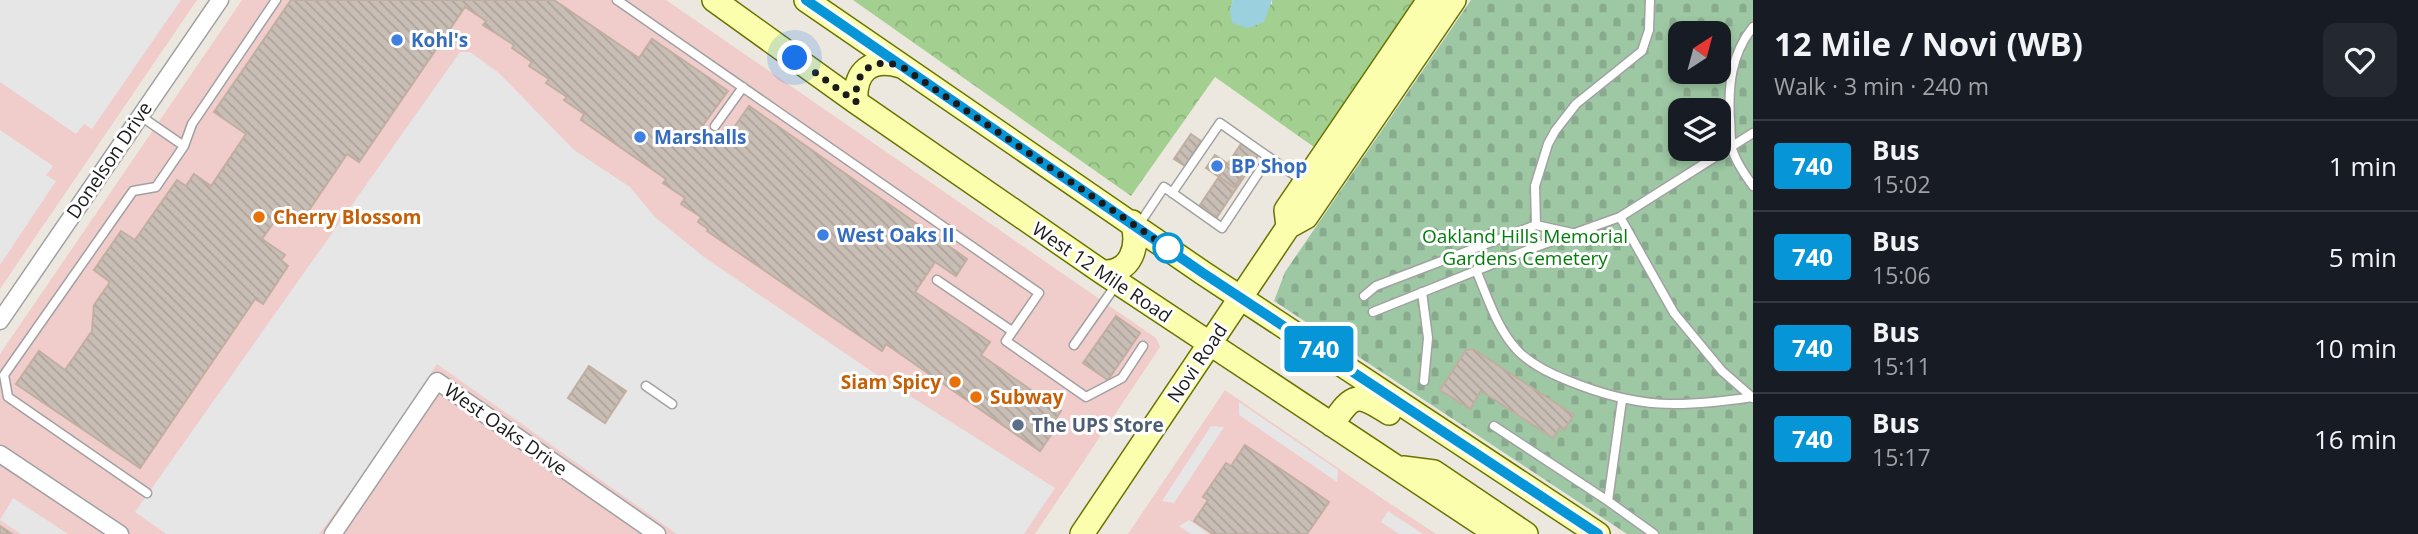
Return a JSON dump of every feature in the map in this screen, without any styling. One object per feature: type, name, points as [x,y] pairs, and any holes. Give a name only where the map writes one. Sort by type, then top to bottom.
[{"type":"main road","name":"West 12 Mile Road","points":[[714,0],[1110,278],[1497,534]]},
{"type":"main road","points":[[806,0],[1242,298],[1598,534]]},
{"type":"main road","name":"Novi Road","points":[[1288,228],[1286,210],[1429,0]]},
{"type":"main road","name":"Novi Road","points":[[1083,534],[1288,228],[1306,217],[1454,0]]},
{"type":"main road","points":[[856,102],[855,87],[861,74],[872,64],[887,62],[901,66]]},
{"type":"main road","points":[[1110,278],[1112,273],[1123,267],[1131,258],[1136,246],[1135,224]]},
{"type":"main road","points":[[1332,425],[1348,402],[1358,397],[1364,398],[1490,479],[1524,485]]},
{"type":"main road","points":[[1396,467],[1434,472],[1526,534]]},
{"type":"street","name":"Donelson Drive","points":[[0,321],[220,0]]},
{"type":"street","name":"West Oaks Drive","points":[[332,534],[437,382],[657,534]]},
{"type":"street","points":[[0,454],[120,534]]},
{"type":"lane","points":[[147,493],[8,397],[4,375],[132,191],[156,187],[184,146],[191,124],[276,0]]},
{"type":"lane","points":[[617,0],[1039,293],[1006,341],[1086,397],[1122,378],[1143,346]]},
{"type":"lane","points":[[1536,225],[1535,186],[1548,144],[1576,104],[1642,51],[1649,30],[1650,0]]},
{"type":"lane","points":[[1729,98],[1731,74],[1739,48],[1753,27]]},
{"type":"lane","points":[[715,126],[743,86]]},
{"type":"lane","points":[[139,116],[184,146]]},
{"type":"lane","points":[[1172,193],[1220,123],[1305,182]]},
{"type":"lane","points":[[1753,133],[1731,147],[1753,186]]},
{"type":"lane","points":[[1135,224],[1164,187],[1222,228],[1269,157]]},
{"type":"lane","points":[[1373,313],[1476,270],[1620,217],[1709,161]]},
{"type":"lane","points":[[1620,217],[1674,313],[1722,371],[1753,397]]},
{"type":"lane","points":[[1364,296],[1376,286],[1536,225],[1574,233]]},
{"type":"lane","points":[[1476,270],[1500,327],[1520,352],[1554,375],[1622,400],[1680,405],[1753,397]]},
{"type":"lane","points":[[1074,345],[1110,278]]},
{"type":"lane","points":[[937,280],[1012,331]]},
{"type":"lane","points":[[1422,292],[1428,338],[1424,381]]},
{"type":"lane","points":[[646,386],[672,404]]},
{"type":"lane","points":[[1608,501],[1622,400]]},
{"type":"lane","points":[[1494,426],[1654,534]]},
{"type":"shaded area","points":[[0,0],[197,0],[0,289]]},
{"type":"shaded area","points":[[0,0],[181,0],[92,129],[84,124],[76,134],[0,82]]},
{"type":"shaded area","points":[[242,0],[666,0],[1156,338],[1160,347],[1035,534],[0,534],[0,354]]},
{"type":"shaded area","points":[[460,52],[470,52],[499,73],[574,150],[630,187],[655,217],[704,257],[880,377],[1055,488],[1024,534],[677,534],[437,364],[319,534],[166,534],[135,512]]},
{"type":"shaded area","points":[[0,130],[53,166],[46,175],[56,181],[0,265]]},
{"type":"shaded area","points":[[1225,390],[1377,495],[1436,534],[1128,534]]},
{"type":"shaded area","points":[[1239,402],[1338,470],[1337,482],[1239,415]]},
{"type":"shaded area","points":[[1211,426],[1224,427],[1174,503],[1162,501]]},
{"type":"shaded area","points":[[13,498],[68,534],[21,534],[0,520]]},
{"type":"shaded area","points":[[1388,511],[1423,534],[1399,534],[1381,522]]},
{"type":"shaded area","points":[[1189,520],[1209,534],[1191,534],[1179,526]]},
{"type":"green space","points":[[853,0],[1233,0],[1230,10],[1272,4],[1272,0],[1415,0],[1314,147],[1215,77],[1131,196]]},
{"type":"green space","name":"Oakland Hills Memorial Gardens Cemetery","points":[[1471,0],[1753,0],[1753,534],[1627,534],[1274,301],[1285,272]]},
{"type":"water","points":[[1233,0],[1272,0],[1264,22],[1248,28],[1232,23],[1230,10]]},
{"type":"building","name":"West Oaks II","points":[[291,0],[554,0],[639,58],[652,39],[728,91],[698,132],[712,142],[720,131],[728,136],[749,106],[967,259],[956,276],[935,262],[915,292],[990,342],[981,355],[1061,411],[1051,426],[1055,429],[1040,451],[886,344],[882,351],[707,231],[708,229],[698,222],[701,217],[681,204],[685,198],[663,183],[666,179],[581,120],[584,114],[564,100],[567,97],[546,83],[549,79],[529,66],[532,62],[512,48],[514,45],[483,25],[486,21],[465,7],[359,162],[347,154],[301,222],[298,220],[295,225],[279,215],[262,239],[285,255],[281,260],[288,266],[263,304],[255,299],[140,468],[16,384],[39,351],[65,370],[92,331],[94,305],[110,282],[94,270],[121,231],[135,240],[177,180],[186,186],[194,174],[211,186],[246,134],[214,112]]},
{"type":"building","points":[[1191,134],[1201,141],[1185,166],[1174,159]]},
{"type":"building","points":[[1241,144],[1258,156],[1217,217],[1200,205]]},
{"type":"building","points":[[1215,155],[1243,174],[1234,187],[1206,168]]},
{"type":"building","points":[[1116,316],[1140,333],[1108,380],[1083,363]]},
{"type":"building","points":[[1473,349],[1574,415],[1564,430],[1560,427],[1553,438],[1481,391],[1470,409],[1440,390],[1466,350]]},
{"type":"building","points":[[589,366],[626,391],[605,423],[568,398]]},
{"type":"building","points":[[1245,445],[1329,502],[1307,534],[1213,534],[1194,521],[1208,500],[1203,497],[1226,463],[1231,466]]},
{"type":"building","points":[[0,526],[12,534],[0,534]]},
{"type":"bus line","name":"740","points":[[806,0],[1203,273],[1598,534]]},
{"type":"place","name":"Kohl's","points":[[397,40]]},
{"type":"place","name":"Marshalls","points":[[640,137]]},
{"type":"place","name":"BP Shop","points":[[1217,166]]},
{"type":"place","name":"Cherry Blossom","points":[[259,217]]},
{"type":"place","name":"West Oaks II","points":[[823,235]]},
{"type":"place","name":"Siam Spicy","points":[[955,382]]},
{"type":"place","name":"Subway","points":[[976,397]]},
{"type":"place","name":"The UPS Store","points":[[1018,425]]},
{"type":"route","points":[[795,58],[856,102],[855,87],[861,74],[872,64],[887,62],[901,66],[1168,248]]}]
